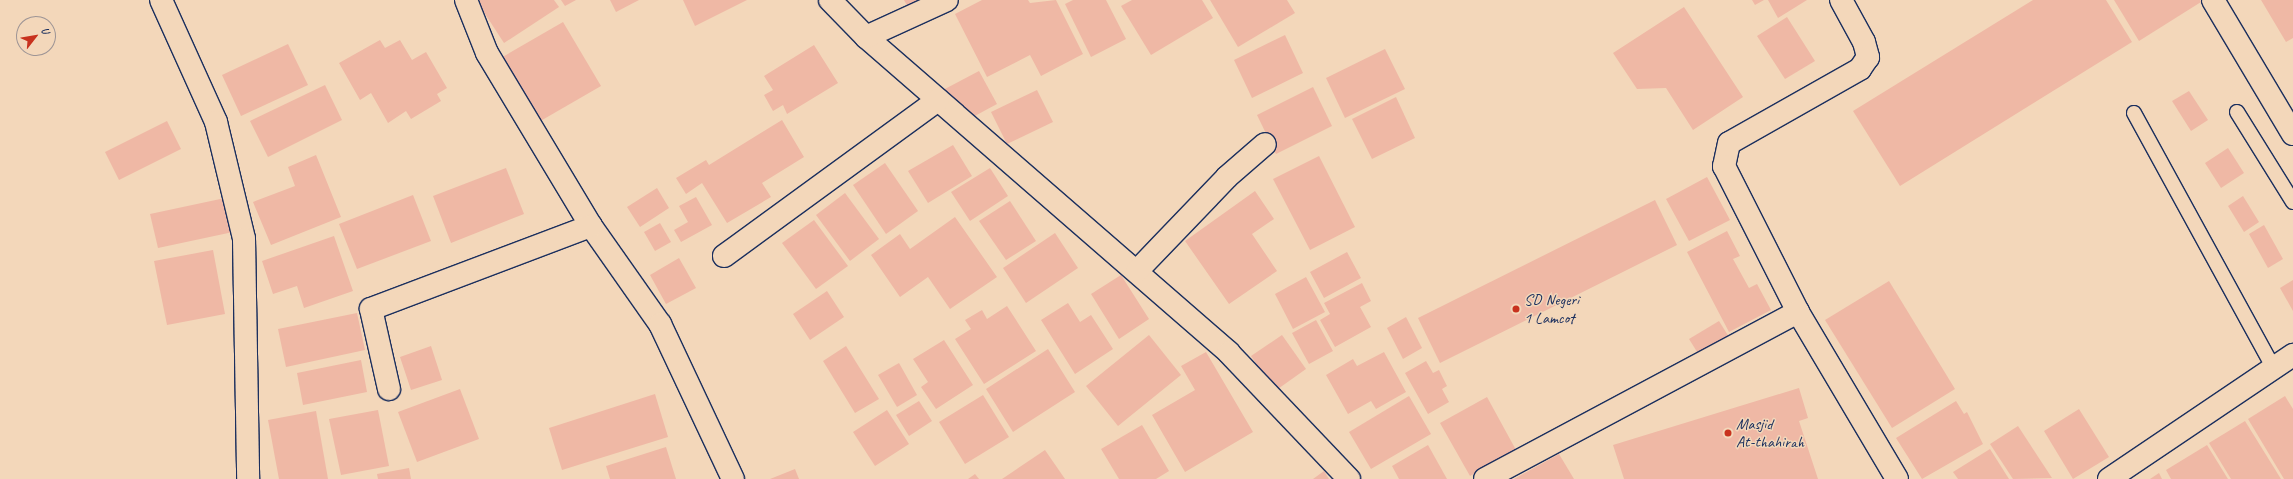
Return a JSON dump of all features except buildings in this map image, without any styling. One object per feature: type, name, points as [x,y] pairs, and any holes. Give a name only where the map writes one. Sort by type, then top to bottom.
[{"type":"street","points":[[161,0],[216,122],[244,239],[248,479]]},
{"type":"street","points":[[466,0],[487,54],[591,226],[660,324],[733,479]]},
{"type":"street","points":[[830,0],[866,37],[1137,271],[1229,353],[1349,479]]},
{"type":"street","points":[[866,37],[947,0]]},
{"type":"street","points":[[1841,0],[1864,42],[1868,57],[1860,68],[1729,143],[1724,155],[1724,166],[1798,312],[1897,479]]},
{"type":"street","points":[[2213,0],[2293,134]]},
{"type":"street","points":[[724,256],[938,100]]},
{"type":"street","points":[[1137,271],[1227,177],[1265,144]]},
{"type":"street","points":[[389,389],[371,309],[591,226]]},
{"type":"street","points":[[1485,479],[1798,312]]},
{"type":"street","points":[[2108,479],[2293,355]]},
{"type":"lane","points":[[2134,112],[2273,367]]},
{"type":"lane","points":[[2237,112],[2293,202]]},
{"type":"place","name":"SD Negeri 1 Lamcot","points":[[1516,309]]},
{"type":"place","name":"Masjid At-thahirah","points":[[1728,433]]}]
